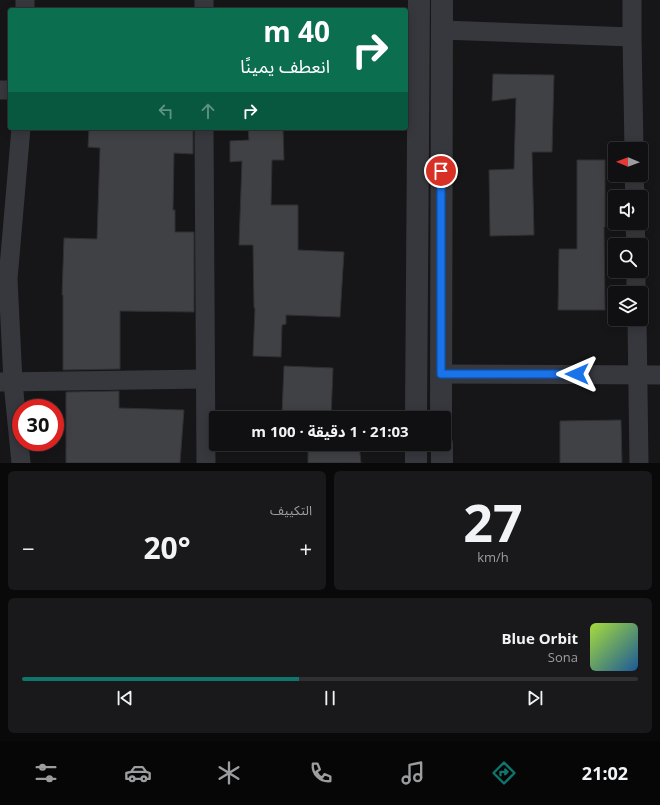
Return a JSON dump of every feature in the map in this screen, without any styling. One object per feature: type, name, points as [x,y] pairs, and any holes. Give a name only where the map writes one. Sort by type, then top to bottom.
[{"type":"street","points":[[416,411],[413,49],[419,0]]},
{"type":"street","points":[[441,411],[442,0]]},
{"type":"street","points":[[632,0],[634,142]]},
{"type":"street","points":[[442,30],[632,37]]},
{"type":"street","points":[[21,130],[8,279],[7,382],[21,463]]},
{"type":"street","points":[[204,130],[206,463]]},
{"type":"street","points":[[637,326],[639,463]]},
{"type":"street","points":[[441,374],[660,375]]},
{"type":"street","points":[[7,382],[205,379]]},
{"type":"street","points":[[416,451],[416,463]]},
{"type":"street","points":[[442,451],[442,463]]},
{"type":"building","points":[[493,74],[554,75],[552,152],[532,152],[534,235],[490,236],[489,170],[514,169],[516,98],[492,101]]},
{"type":"building","points":[[89,130],[193,130],[193,154],[174,153],[173,210],[175,210],[175,232],[194,232],[194,312],[120,311],[120,369],[63,370],[62,295],[64,238],[97,239],[100,148],[88,147]]},
{"type":"building","points":[[248,130],[283,130],[284,160],[272,160],[271,205],[298,205],[298,250],[344,252],[340,317],[286,315],[286,324],[282,325],[281,357],[253,356],[255,308],[253,245],[239,245],[242,161],[230,162],[230,141],[249,140]]},
{"type":"building","points":[[577,160],[605,160],[605,310],[558,310],[559,249],[577,249]]},
{"type":"building","points":[[284,366],[333,368],[331,411],[282,411]]},
{"type":"building","points":[[119,391],[119,408],[184,410],[180,463],[66,463],[66,392]]},
{"type":"building","points":[[621,420],[622,463],[560,463],[560,421]]},
{"type":"building","points":[[308,451],[360,451],[361,463],[308,463]]},
{"type":"route","points":[[441,171],[441,374],[577,374]]}]
